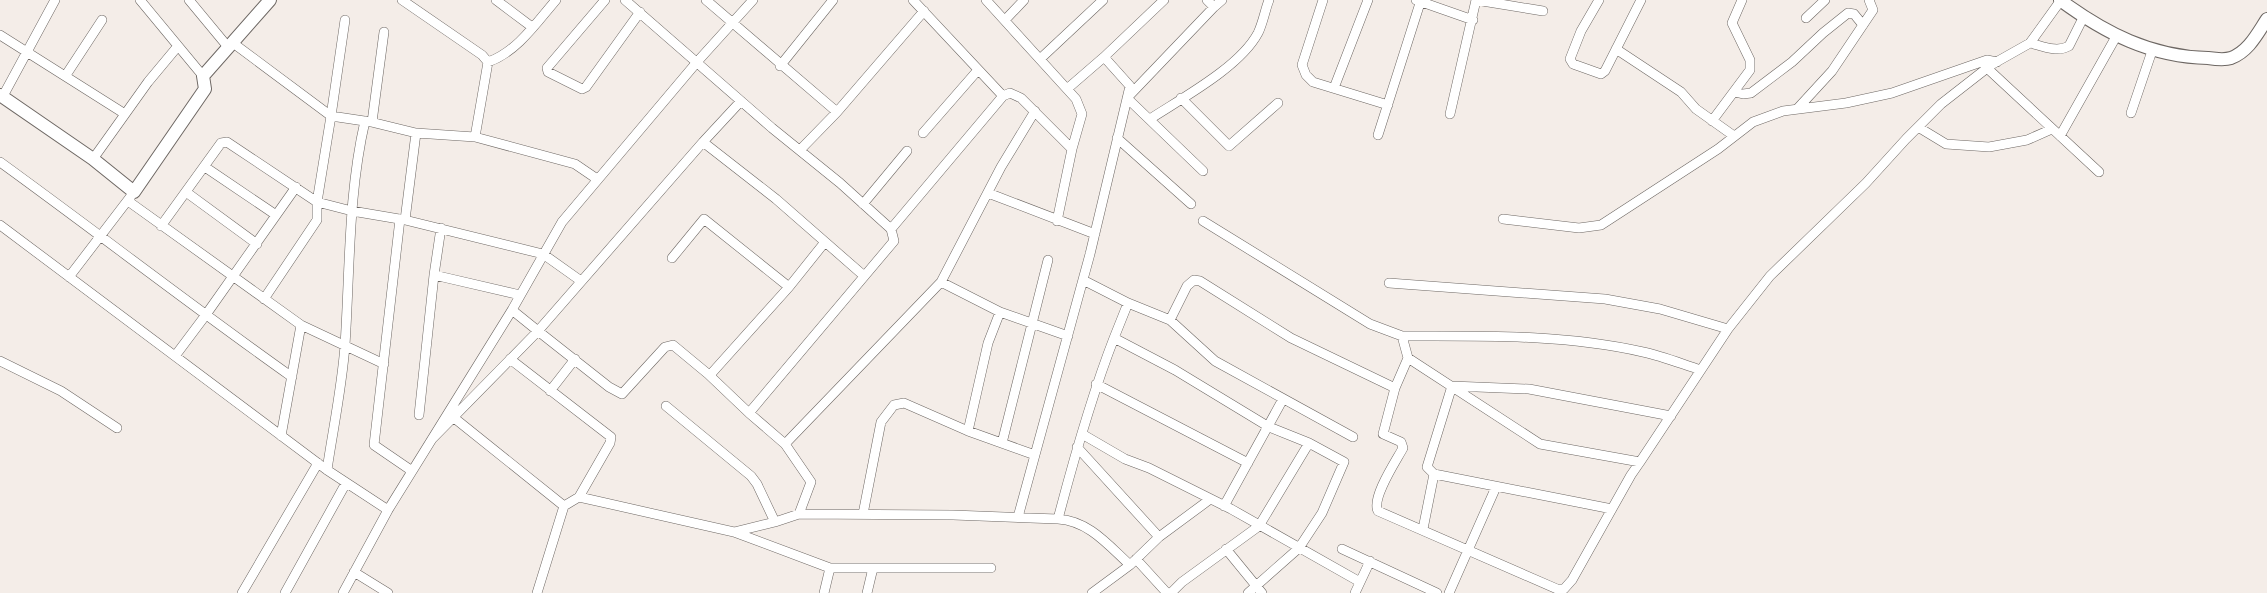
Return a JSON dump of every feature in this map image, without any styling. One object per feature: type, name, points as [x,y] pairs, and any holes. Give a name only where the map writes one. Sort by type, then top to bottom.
[{"type":"street","points":[[56,0],[28,52],[1,95],[93,159],[161,226],[301,325],[384,364]]},
{"type":"street","points":[[68,277],[131,196],[205,89],[203,76],[140,0]]},
{"type":"street","points":[[189,0],[231,45],[331,116],[369,121],[416,133],[475,137],[575,164],[597,180]]},
{"type":"street","points":[[203,76],[270,0]]},
{"type":"street","points":[[402,0],[482,55],[488,62]]},
{"type":"street","points":[[496,0],[532,27]]},
{"type":"street","points":[[488,62],[509,51],[556,0]]},
{"type":"street","points":[[605,0],[547,68],[548,72],[576,88],[582,89],[586,87],[640,12]]},
{"type":"street","points":[[625,0],[891,229],[894,240],[749,413]]},
{"type":"street","points":[[706,0],[780,66],[837,112]]},
{"type":"street","points":[[343,593],[388,510],[512,310],[562,222],[697,62],[753,0]]},
{"type":"street","points":[[780,66],[833,0]]},
{"type":"street","points":[[913,0],[1003,96]]},
{"type":"street","points":[[986,0],[1076,100],[1082,114],[1072,149],[1057,221]]},
{"type":"street","points":[[1005,20],[1024,0]]},
{"type":"street","points":[[1040,59],[1102,0]]},
{"type":"street","points":[[1066,89],[1104,57],[1164,0]]},
{"type":"street","points":[[1207,0],[1214,7]]},
{"type":"street","points":[[1127,98],[1222,0]]},
{"type":"street","points":[[1150,119],[1221,72],[1243,52],[1258,33],[1269,0]]},
{"type":"street","points":[[1323,0],[1302,68],[1306,75],[1313,82],[1388,105]]},
{"type":"street","points":[[1334,88],[1368,0]]},
{"type":"street","points":[[1450,114],[1473,20],[1476,0],[1542,11]]},
{"type":"street","points":[[1599,0],[1581,30],[1570,56],[1570,61],[1573,64],[1601,74],[1605,71],[1641,0]]},
{"type":"street","points":[[1712,121],[1750,70],[1750,65],[1732,23],[1742,0]]},
{"type":"street","points":[[1806,18],[1825,0]]},
{"type":"street","points":[[1798,108],[1832,70],[1864,25],[1873,10],[1869,0]]},
{"type":"street","points":[[1402,336],[1408,358],[1395,388],[1383,434],[1401,442],[1404,448],[1378,495],[1377,508],[1380,513],[1423,529],[1467,551],[1557,589],[1564,589],[1572,580],[1640,462],[1728,329],[1770,276],[1866,183],[1941,104],[1987,68],[2030,43],[2060,0],[2117,35],[2152,51],[2197,58],[2230,59],[2250,46],[2267,19]]},
{"type":"street","points":[[1378,135],[1419,1],[1473,20]]},
{"type":"street","points":[[800,150],[837,112],[924,11]]},
{"type":"street","points":[[1735,92],[1751,93],[1792,62],[1848,13],[1854,14],[1864,25]]},
{"type":"street","points":[[2030,43],[2059,50],[2069,46],[2084,16]]},
{"type":"street","points":[[66,75],[102,20]]},
{"type":"street","points":[[264,299],[317,220],[317,202],[345,20]]},
{"type":"street","points":[[327,470],[345,347],[352,211],[357,165],[369,121],[384,32]]},
{"type":"street","points":[[0,35],[125,114]]},
{"type":"street","points":[[2060,136],[2117,35]]},
{"type":"street","points":[[93,159],[148,82],[178,46]]},
{"type":"street","points":[[1616,49],[1682,92],[1696,109],[1734,136]]},
{"type":"street","points":[[2131,113],[2152,51]]},
{"type":"street","points":[[1018,517],[1095,234],[1130,86],[1104,57]]},
{"type":"street","points":[[1503,219],[1579,228],[1601,225],[1753,122],[1783,111],[1892,93],[1987,60],[1997,62]]},
{"type":"street","points":[[475,137],[488,62]]},
{"type":"street","points":[[1987,68],[2099,172]]},
{"type":"street","points":[[923,133],[978,70]]},
{"type":"street","points":[[891,229],[1003,96],[1016,95],[1072,149]]},
{"type":"street","points":[[1127,98],[1202,171]]},
{"type":"street","points":[[1181,98],[1229,146],[1278,103]]},
{"type":"street","points":[[432,439],[538,331],[741,101]]},
{"type":"street","points":[[785,444],[941,282],[1034,111]]},
{"type":"street","points":[[1918,127],[1946,144],[1989,147],[2027,140],[2052,129]]},
{"type":"street","points":[[412,471],[374,445],[402,220],[410,188],[416,133]]},
{"type":"street","points":[[1117,138],[1191,204]]},
{"type":"street","points":[[161,226],[221,144],[226,142],[317,202],[352,211],[442,228],[544,254],[581,281]]},
{"type":"street","points":[[703,142],[776,199],[863,276]]},
{"type":"street","points":[[863,204],[907,151]]},
{"type":"street","points":[[0,162],[205,316],[292,377]]},
{"type":"street","points":[[205,167],[276,216]]},
{"type":"street","points":[[175,356],[296,187]]},
{"type":"street","points":[[186,192],[257,244]]},
{"type":"street","points":[[988,194],[1095,234]]},
{"type":"street","points":[[672,258],[704,219],[789,287]]},
{"type":"street","points":[[1203,221],[1370,324],[1402,336],[1561,339],[1642,352],[1701,370]]},
{"type":"street","points":[[0,225],[327,470],[388,510]]},
{"type":"street","points":[[419,415],[434,275],[442,228]]},
{"type":"street","points":[[710,375],[789,287],[825,242]]},
{"type":"street","points":[[1002,443],[1048,260]]},
{"type":"street","points":[[434,275],[520,296]]},
{"type":"street","points":[[1083,280],[1128,303],[1170,320],[1215,361],[1353,438]]},
{"type":"street","points":[[1170,320],[1187,286],[1194,280],[1200,281],[1291,338],[1395,388]]},
{"type":"street","points":[[941,282],[1000,312],[1068,336]]},
{"type":"street","points":[[1388,283],[1604,299],[1660,308],[1728,329]]},
{"type":"street","points":[[1058,519],[1096,384],[1128,303]]},
{"type":"street","points":[[512,310],[609,387],[622,394],[665,347],[670,345],[676,346],[785,444],[811,482],[799,514]]},
{"type":"street","points":[[968,430],[988,342],[1000,312]]},
{"type":"street","points":[[281,436],[301,325]]},
{"type":"street","points":[[1114,338],[1174,370],[1269,426],[1342,460],[1344,464],[1322,513],[1299,548],[1248,593]]},
{"type":"street","points":[[1408,358],[1540,444],[1640,462]]},
{"type":"street","points":[[510,359],[611,436],[610,442],[579,497],[564,506],[537,593]]},
{"type":"street","points":[[550,391],[575,359]]},
{"type":"street","points":[[0,361],[61,391],[117,428]]},
{"type":"street","points":[[1096,384],[1248,463]]},
{"type":"street","points":[[1452,386],[1529,389],[1672,416]]},
{"type":"street","points":[[1452,386],[1427,467],[1434,474],[1612,509]]},
{"type":"street","points":[[1224,506],[1283,399]]},
{"type":"street","points":[[863,514],[882,422],[894,406],[904,403],[968,430],[1036,454]]},
{"type":"street","points":[[666,406],[751,476],[757,484],[774,522]]},
{"type":"street","points":[[453,417],[564,506]]},
{"type":"street","points":[[1082,434],[1125,459],[1149,468],[1224,506],[1360,582]]},
{"type":"street","points":[[1171,593],[1182,582],[1259,526],[1309,444]]},
{"type":"street","points":[[1077,447],[1159,537]]},
{"type":"street","points":[[242,593],[318,463]]},
{"type":"street","points":[[1423,529],[1434,474]]},
{"type":"street","points":[[285,593],[346,483]]},
{"type":"street","points":[[1449,593],[1496,487]]},
{"type":"street","points":[[579,497],[734,532],[830,568],[991,568]]},
{"type":"street","points":[[1092,593],[1133,562],[1159,537],[1209,500]]},
{"type":"street","points":[[734,532],[799,514],[1018,517],[1069,520],[1092,530],[1133,562],[1167,593]]},
{"type":"street","points":[[1226,549],[1262,593]]},
{"type":"street","points":[[1342,549],[1421,590],[1436,593]]},
{"type":"street","points":[[1355,593],[1370,562]]},
{"type":"street","points":[[824,593],[830,568]]},
{"type":"street","points":[[867,593],[874,568]]},
{"type":"street","points":[[354,572],[388,593]]}]
